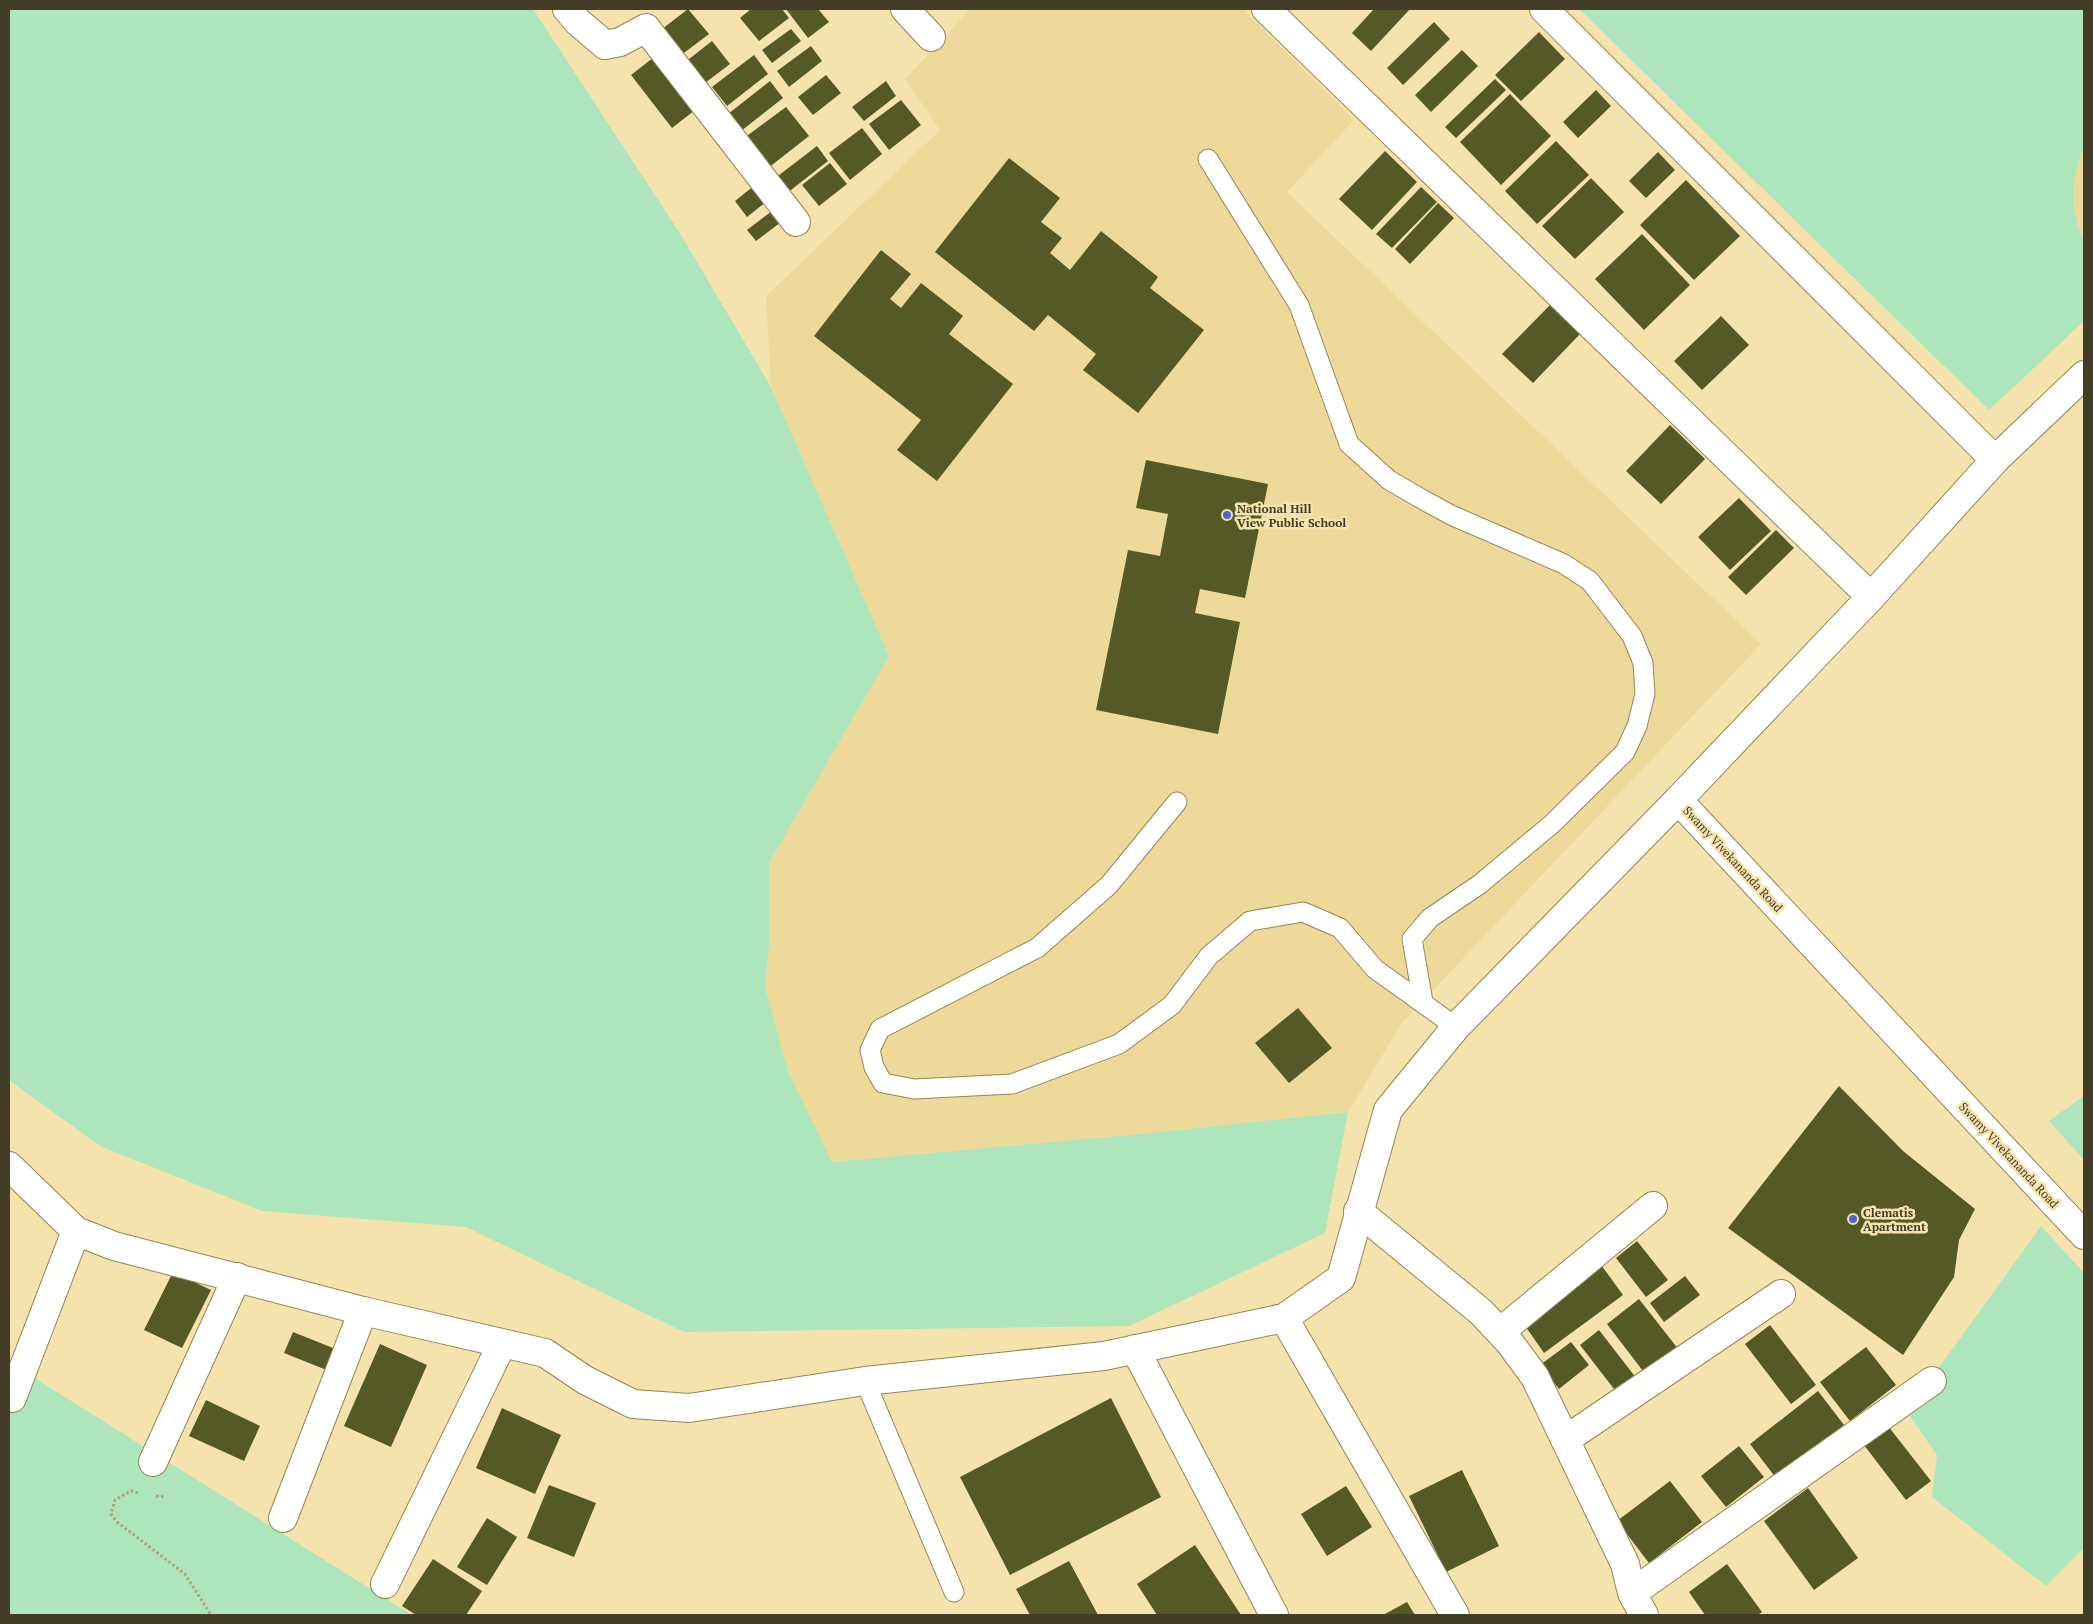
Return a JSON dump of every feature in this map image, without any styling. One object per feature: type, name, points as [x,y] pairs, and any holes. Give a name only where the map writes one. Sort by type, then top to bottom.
[{"type":"street","points":[[905,9],[931,37]]},
{"type":"street","points":[[1266,9],[1871,597]]},
{"type":"street","points":[[1544,9],[1995,460]]},
{"type":"street","points":[[579,13],[606,45],[620,42],[646,28],[796,222]]},
{"type":"street","name":"Swamy Vivekananda Road","points":[[2084,375],[1995,460],[1871,597],[1678,800],[2084,1236]]},
{"type":"street","points":[[9,1166],[76,1231],[114,1246],[363,1311],[546,1354],[585,1380],[633,1404],[689,1408],[865,1381],[1104,1356],[1284,1318],[1341,1278],[1358,1211],[1388,1110],[1456,1027],[1678,800]]},
{"type":"street","points":[[1500,1332],[1653,1206]]},
{"type":"street","points":[[1358,1211],[1481,1312],[1500,1332],[1535,1377],[1625,1564],[1638,1604],[1932,1381]]},
{"type":"street","points":[[12,1398],[76,1231]]},
{"type":"street","points":[[153,1462],[237,1277]]},
{"type":"street","points":[[1566,1440],[1781,1294]]},
{"type":"street","points":[[283,1518],[363,1311]]},
{"type":"street","points":[[1284,1318],[1455,1615]]},
{"type":"street","points":[[385,1584],[502,1344]]},
{"type":"street","points":[[1135,1349],[1274,1615]]},
{"type":"lane","points":[[1208,159],[1299,305],[1349,444],[1389,480],[1420,498],[1451,515],[1564,564],[1590,581],[1632,636],[1642,663],[1645,694],[1637,726],[1625,752],[1552,824],[1480,884],[1430,918],[1412,939],[1423,1002]]},
{"type":"lane","points":[[1176,802],[1109,884],[1037,948],[880,1028],[870,1050],[874,1067],[884,1083],[914,1088],[1012,1084],[1119,1044],[1172,1005],[1210,956],[1250,920],[1303,912],[1340,928],[1375,969],[1456,1027]]},
{"type":"lane","points":[[865,1381],[954,1592]]},
{"type":"path","points":[[145,1494],[131,1491],[115,1500],[111,1514],[117,1522],[185,1574],[211,1615]]},
{"type":"path","points":[[152,1495],[165,1497]]},
{"type":"shaded area","name":"National Hill View Public School","points":[[970,9],[1243,9],[1354,120],[1287,192],[1761,644],[1402,1023],[1348,1112],[1151,1133],[832,1162],[788,1071],[765,987],[769,946],[769,863],[889,656],[771,387],[766,296],[940,130],[905,79]]},
{"type":"shaded area","points":[[2084,144],[2084,242],[2073,203],[2074,179]]},
{"type":"green space","points":[[9,9],[533,9],[681,235],[771,387],[889,656],[769,863],[769,946],[765,987],[788,1071],[832,1162],[1151,1133],[1348,1112],[1325,1233],[1129,1326],[684,1332],[466,1227],[262,1211],[100,1146],[9,1080]]},
{"type":"green space","points":[[1579,9],[2084,9],[2084,144],[2074,179],[2073,203],[2084,242],[2084,321],[1989,410]]},
{"type":"green space","points":[[2084,1096],[2084,1160],[2049,1121]]},
{"type":"green space","points":[[2041,1226],[2084,1273],[2084,1548],[2046,1586],[1932,1497],[1937,1455],[1907,1412]]},
{"type":"green space","points":[[9,1362],[412,1615],[9,1615]]},
{"type":"building","points":[[688,9],[709,34],[676,59],[657,33]]},
{"type":"building","points":[[751,9],[782,9],[789,18],[759,41],[740,18]]},
{"type":"building","points":[[786,9],[818,9],[829,22],[808,38]]},
{"type":"building","points":[[1374,9],[1410,9],[1371,51],[1352,33]]},
{"type":"building","points":[[1434,22],[1450,39],[1403,85],[1387,68]]},
{"type":"building","points":[[791,29],[801,41],[772,63],[762,50]]},
{"type":"building","points":[[1539,32],[1565,59],[1521,101],[1495,75]]},
{"type":"building","points":[[712,41],[730,64],[701,86],[684,63]]},
{"type":"building","points":[[811,46],[822,61],[789,87],[777,71]]},
{"type":"building","points":[[1462,50],[1478,66],[1431,112],[1415,95]]},
{"type":"building","points":[[658,54],[699,107],[672,128],[631,75]]},
{"type":"building","points":[[754,55],[768,74],[727,106],[712,87]]},
{"type":"building","points":[[826,75],[841,93],[813,115],[798,97]]},
{"type":"building","points":[[1495,79],[1506,90],[1456,138],[1445,127]]},
{"type":"building","points":[[770,81],[783,98],[741,131],[728,114]]},
{"type":"building","points":[[886,81],[896,96],[864,121],[852,107]]},
{"type":"building","points":[[1596,90],[1611,106],[1578,138],[1563,122]]},
{"type":"building","points":[[1510,94],[1551,136],[1501,185],[1460,142]]},
{"type":"building","points":[[901,100],[921,125],[889,150],[869,124]]},
{"type":"building","points":[[786,107],[809,136],[763,172],[740,141]]},
{"type":"building","points":[[862,128],[882,154],[850,180],[829,153]]},
{"type":"building","points":[[1556,141],[1589,175],[1537,224],[1505,191]]},
{"type":"building","points":[[817,146],[828,161],[782,197],[770,182]]},
{"type":"building","points":[[1385,151],[1417,182],[1372,230],[1339,199]]},
{"type":"building","points":[[1658,152],[1675,170],[1646,198],[1629,181]]},
{"type":"building","points":[[1009,158],[1060,198],[1041,222],[1062,238],[1050,253],[1070,270],[1101,231],[1158,277],[1150,288],[1204,330],[1138,413],[1083,370],[1096,354],[1048,315],[1034,331],[935,252]]},
{"type":"building","points":[[830,163],[847,184],[819,206],[802,185]]},
{"type":"building","points":[[1591,178],[1624,212],[1575,259],[1542,226]]},
{"type":"building","points":[[1686,180],[1740,236],[1694,280],[1640,225]]},
{"type":"building","points":[[760,181],[772,197],[747,217],[735,201]]},
{"type":"building","points":[[1421,187],[1437,202],[1392,248],[1376,234]]},
{"type":"building","points":[[1438,203],[1454,218],[1410,264],[1395,249]]},
{"type":"building","points":[[776,208],[785,219],[756,241],[747,230]]},
{"type":"building","points":[[1642,234],[1690,285],[1644,330],[1595,279]]},
{"type":"building","points":[[881,250],[911,274],[890,299],[901,308],[921,283],[963,316],[949,334],[1013,384],[937,481],[897,450],[921,420],[814,336]]},
{"type":"building","points":[[1550,305],[1580,334],[1533,383],[1502,354]]},
{"type":"building","points":[[1721,316],[1749,345],[1702,390],[1674,361]]},
{"type":"building","points":[[1670,425],[1705,459],[1661,504],[1626,471]]},
{"type":"building","points":[[1146,460],[1268,484],[1245,598],[1200,589],[1195,613],[1240,622],[1218,734],[1096,710],[1128,550],[1160,556],[1168,514],[1136,508]]},
{"type":"building","points":[[1739,498],[1771,531],[1730,570],[1698,537]]},
{"type":"building","points":[[1776,530],[1794,548],[1746,595],[1728,577]]},
{"type":"building","points":[[1298,1008],[1332,1048],[1289,1083],[1255,1043]]},
{"type":"building","name":"Clematis Apartment","points":[[1839,1086],[1903,1151],[1975,1209],[1959,1240],[1954,1277],[1903,1355],[1728,1228]]},
{"type":"building","points":[[1637,1241],[1668,1280],[1646,1297],[1616,1258]]},
{"type":"building","points":[[1599,1262],[1623,1295],[1544,1353],[1521,1320]]},
{"type":"building","points":[[173,1272],[211,1290],[182,1348],[144,1330]]},
{"type":"building","points":[[1685,1276],[1700,1295],[1664,1322],[1650,1303]]},
{"type":"building","points":[[1639,1299],[1679,1350],[1646,1375],[1607,1324]]},
{"type":"building","points":[[1770,1325],[1816,1385],[1791,1404],[1745,1344]]},
{"type":"building","points":[[1599,1330],[1640,1383],[1621,1398],[1580,1345]]},
{"type":"building","points":[[293,1332],[338,1350],[329,1371],[284,1353]]},
{"type":"building","points":[[1571,1342],[1589,1365],[1559,1389],[1540,1365]]},
{"type":"building","points":[[380,1344],[427,1365],[391,1447],[344,1426]]},
{"type":"building","points":[[1866,1347],[1896,1385],[1850,1421],[1820,1382]]},
{"type":"building","points":[[1818,1391],[1844,1425],[1776,1478],[1750,1444]]},
{"type":"building","points":[[1111,1398],[1161,1497],[1010,1575],[960,1477]]},
{"type":"building","points":[[206,1400],[260,1426],[244,1461],[189,1436]]},
{"type":"building","points":[[502,1408],[561,1435],[535,1494],[476,1468]]},
{"type":"building","points":[[1888,1426],[1931,1481],[1906,1500],[1864,1445]]},
{"type":"building","points":[[1739,1446],[1764,1477],[1726,1507],[1701,1476]]},
{"type":"building","points":[[1462,1470],[1499,1546],[1446,1572],[1409,1496]]},
{"type":"building","points":[[1670,1481],[1702,1522],[1649,1563],[1617,1521]]},
{"type":"building","points":[[549,1485],[596,1503],[574,1557],[527,1538]]},
{"type":"building","points":[[1346,1486],[1372,1527],[1327,1556],[1301,1514]]},
{"type":"building","points":[[1808,1488],[1858,1558],[1814,1590],[1764,1521]]},
{"type":"building","points":[[487,1518],[517,1537],[487,1585],[457,1567]]},
{"type":"building","points":[[1195,1545],[1241,1615],[1157,1615],[1137,1584]]},
{"type":"building","points":[[433,1559],[482,1591],[466,1615],[416,1615],[402,1606]]},
{"type":"building","points":[[1069,1561],[1098,1615],[1030,1615],[1016,1589]]},
{"type":"building","points":[[1727,1564],[1762,1612],[1758,1615],[1705,1615],[1689,1592]]},
{"type":"building","points":[[1407,1602],[1415,1615],[1383,1615]]},
{"type":"place","name":"National Hill View Public School","points":[[1227,515]]},
{"type":"place","name":"Clematis Apartment","points":[[1853,1219]]}]
